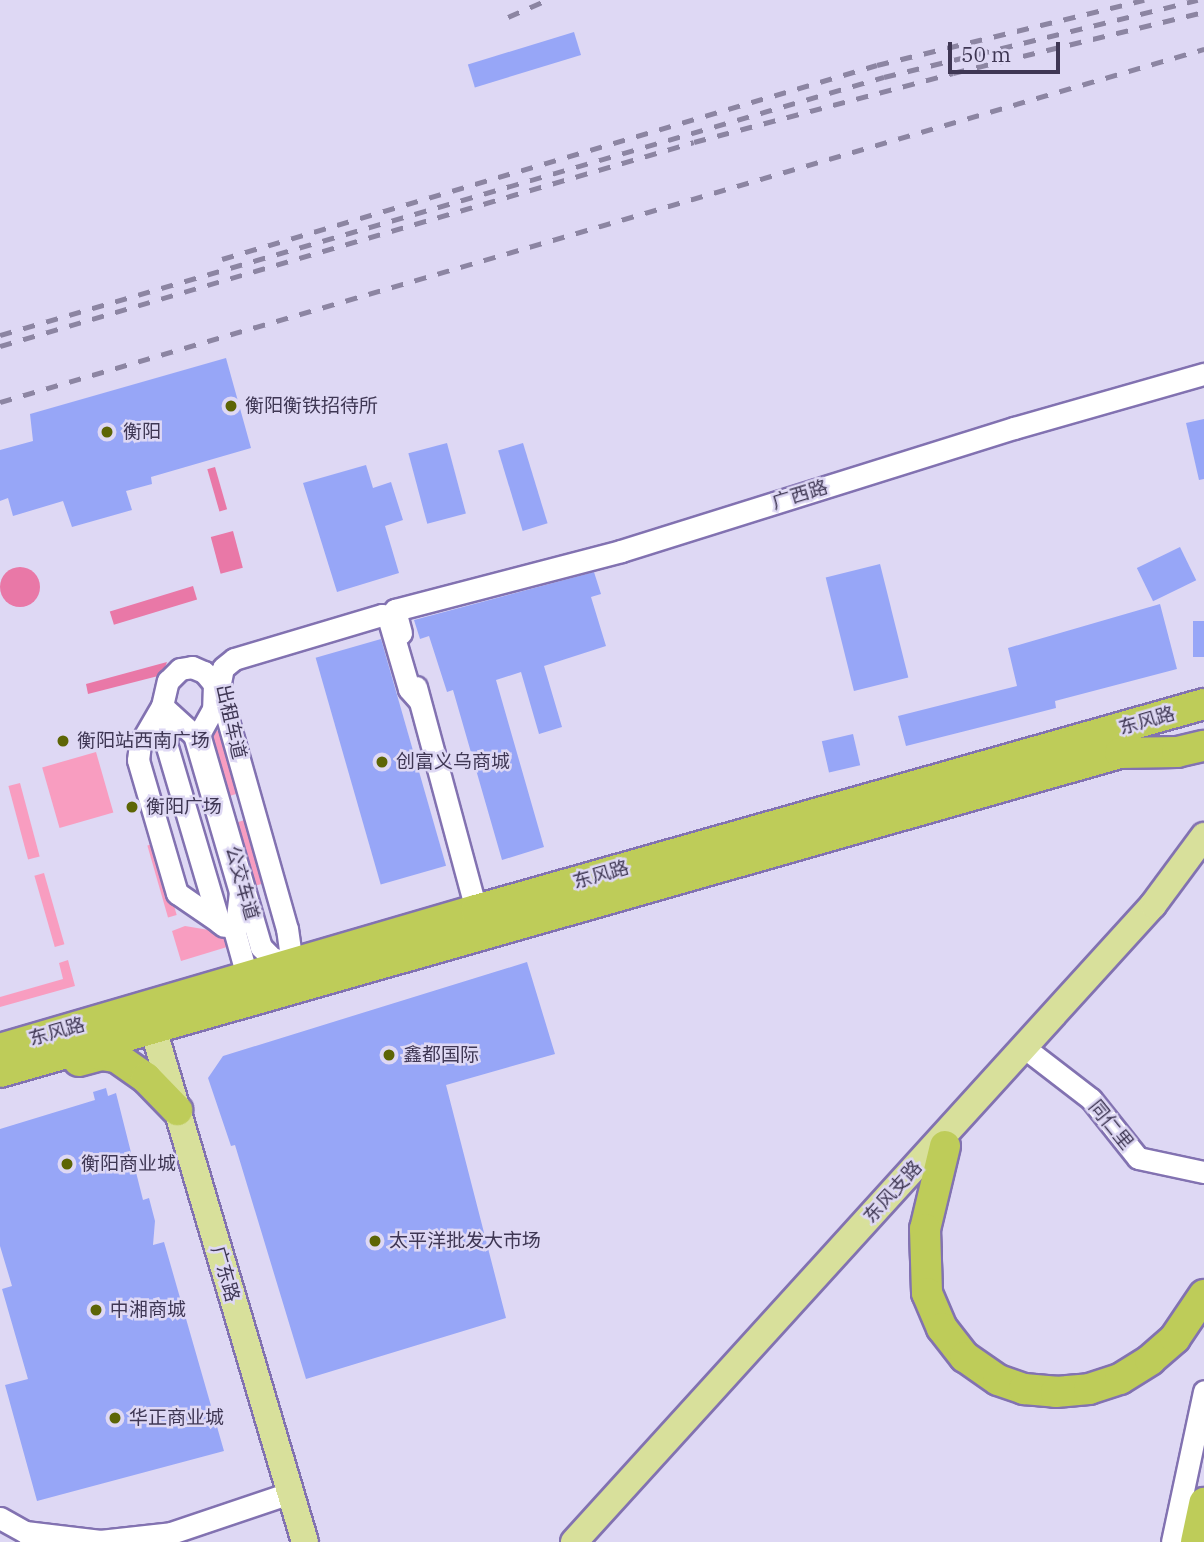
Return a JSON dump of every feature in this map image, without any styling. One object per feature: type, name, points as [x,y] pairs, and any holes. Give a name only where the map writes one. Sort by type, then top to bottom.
[{"type":"highway","name":"东风路","points":[[0,1072],[149,1017],[247,976],[1204,705]]},
{"type":"highway","name":"东风路","points":[[0,1049],[149,1017],[1120,752],[1190,749]]},
{"type":"highway","points":[[1190,749],[1204,768]]},
{"type":"highway","points":[[0,1079],[101,1055],[116,1057],[146,1078],[177,1110]]},
{"type":"highway","points":[[945,1146],[925,1229],[927,1293],[942,1328],[965,1357],[998,1380],[1024,1389],[1056,1392],[1089,1389],[1120,1379],[1150,1360],[1175,1338],[1204,1295]]},
{"type":"highway","points":[[1196,1542],[1204,1503]]},
{"type":"main road","name":"东风支路","points":[[574,1542],[1153,905],[1204,836]]},
{"type":"main road","name":"东风支路","points":[[588,1542],[1160,908],[1204,851]]},
{"type":"main road","name":"广东路","points":[[149,1017],[305,1542]]},
{"type":"street","name":"广西路","points":[[389,616],[621,551],[1014,428],[1204,374]]},
{"type":"street","points":[[389,616],[419,700],[476,910]]},
{"type":"street","name":"出租车道","points":[[292,964],[279,899],[280,883],[226,689],[231,671],[240,664],[384,621],[389,616]]},
{"type":"street","name":"公交车道","points":[[168,713],[168,681],[176,671],[198,668],[210,677],[215,691],[213,709],[199,734],[220,814],[261,947],[272,958],[292,964]]},
{"type":"street","points":[[168,713],[194,736],[220,814],[240,892],[227,928]]},
{"type":"street","points":[[168,713],[165,740],[189,824],[247,976]]},
{"type":"street","points":[[168,713],[140,744],[138,760],[177,894],[227,928]]},
{"type":"street","points":[[159,833],[220,814]]},
{"type":"street","name":"同仁里","points":[[1030,1052],[1091,1099],[1138,1158],[1204,1172]]},
{"type":"street","points":[[1172,1542],[1204,1391]]},
{"type":"street","points":[[0,1518],[25,1532],[100,1541],[171,1533],[290,1493]]},
{"type":"shaded area","points":[[215,467],[227,509],[219,512],[207,469]]},
{"type":"shaded area","points":[[233,531],[243,568],[221,574],[211,537]]},
{"type":"shaded area","points":[[20,567],[34,573],[40,587],[34,601],[20,607],[6,601],[0,587],[6,573]]},
{"type":"shaded area","points":[[193,586],[197,599],[114,625],[110,611]]},
{"type":"shaded area","points":[[167,662],[162,675],[88,694],[86,684]]},
{"type":"shaded area","points":[[220,730],[239,793],[223,798],[204,735]]},
{"type":"shaded area","points":[[96,752],[113,813],[60,828],[42,767]]},
{"type":"shaded area","points":[[20,783],[40,856],[28,860],[8,786]]},
{"type":"shaded area","points":[[248,819],[267,882],[250,887],[231,824]]},
{"type":"shaded area","points":[[156,843],[177,915],[168,918],[147,845]]},
{"type":"shaded area","points":[[44,873],[64,944],[55,947],[34,876]]},
{"type":"shaded area","points":[[185,926],[221,932],[227,947],[181,961],[172,931]]},
{"type":"shaded area","points":[[68,960],[75,986],[0,1007],[0,997],[63,979],[59,963]]},
{"type":"building","points":[[574,32],[581,55],[475,87],[468,64]]},
{"type":"building","points":[[226,358],[251,448],[151,477],[152,484],[126,491],[132,510],[72,527],[63,501],[13,516],[8,498],[0,501],[0,450],[33,441],[30,414]]},
{"type":"building","points":[[1204,419],[1204,479],[1199,480],[1186,423]]},
{"type":"building","points":[[447,443],[466,514],[427,524],[408,453]]},
{"type":"building","points":[[523,443],[548,523],[523,531],[498,451]]},
{"type":"building","points":[[366,465],[373,488],[391,482],[403,520],[385,526],[399,573],[337,592],[303,483]]},
{"type":"building","points":[[1180,547],[1196,580],[1153,601],[1137,568]]},
{"type":"building","points":[[880,564],[908,678],[854,691],[826,578]]},
{"type":"building","points":[[594,572],[601,594],[591,597],[606,646],[544,666],[562,727],[539,734],[521,672],[496,680],[544,847],[502,860],[453,690],[447,692],[429,636],[420,639],[414,620]]},
{"type":"building","points":[[1160,604],[1177,669],[1055,701],[1056,708],[906,746],[898,716],[1017,686],[1008,648]]},
{"type":"building","points":[[1193,621],[1204,621],[1204,657],[1193,657]]},
{"type":"building","name":"创富义乌商城","points":[[381,639],[446,866],[381,885],[316,658]]},
{"type":"building","points":[[853,734],[860,765],[829,772],[822,741]]},
{"type":"building","points":[[527,962],[555,1054],[446,1085],[506,1318],[306,1379],[235,1145],[231,1146],[208,1078],[223,1056]]},
{"type":"building","points":[[106,1088],[108,1096],[116,1093],[143,1200],[149,1198],[155,1221],[153,1245],[164,1242],[224,1451],[37,1501],[5,1385],[28,1379],[2,1289],[12,1286],[0,1246],[0,1129],[95,1100],[93,1092]]},
{"type":"railway","points":[[508,17],[547,0]]},
{"type":"railway","points":[[222,259],[877,65],[1144,0]]},
{"type":"railway","points":[[0,335],[884,77],[1198,0]]},
{"type":"railway","points":[[0,346],[694,142],[953,73],[1204,12]]},
{"type":"railway","points":[[0,402],[1204,49]]},
{"type":"place","name":"衡阳衡铁招待所","points":[[231,406]]},
{"type":"place","name":"衡阳","points":[[107,432]]},
{"type":"place","name":"衡阳站西南广场","points":[[63,741]]},
{"type":"place","name":"创富义乌商城","points":[[382,762]]},
{"type":"place","name":"衡阳广场","points":[[132,807]]},
{"type":"place","name":"鑫都国际","points":[[389,1055]]},
{"type":"place","name":"衡阳商业城","points":[[67,1164]]},
{"type":"place","name":"太平洋批发大市场","points":[[375,1241]]},
{"type":"place","name":"中湘商城","points":[[96,1310]]},
{"type":"place","name":"华正商业城","points":[[115,1418]]}]
